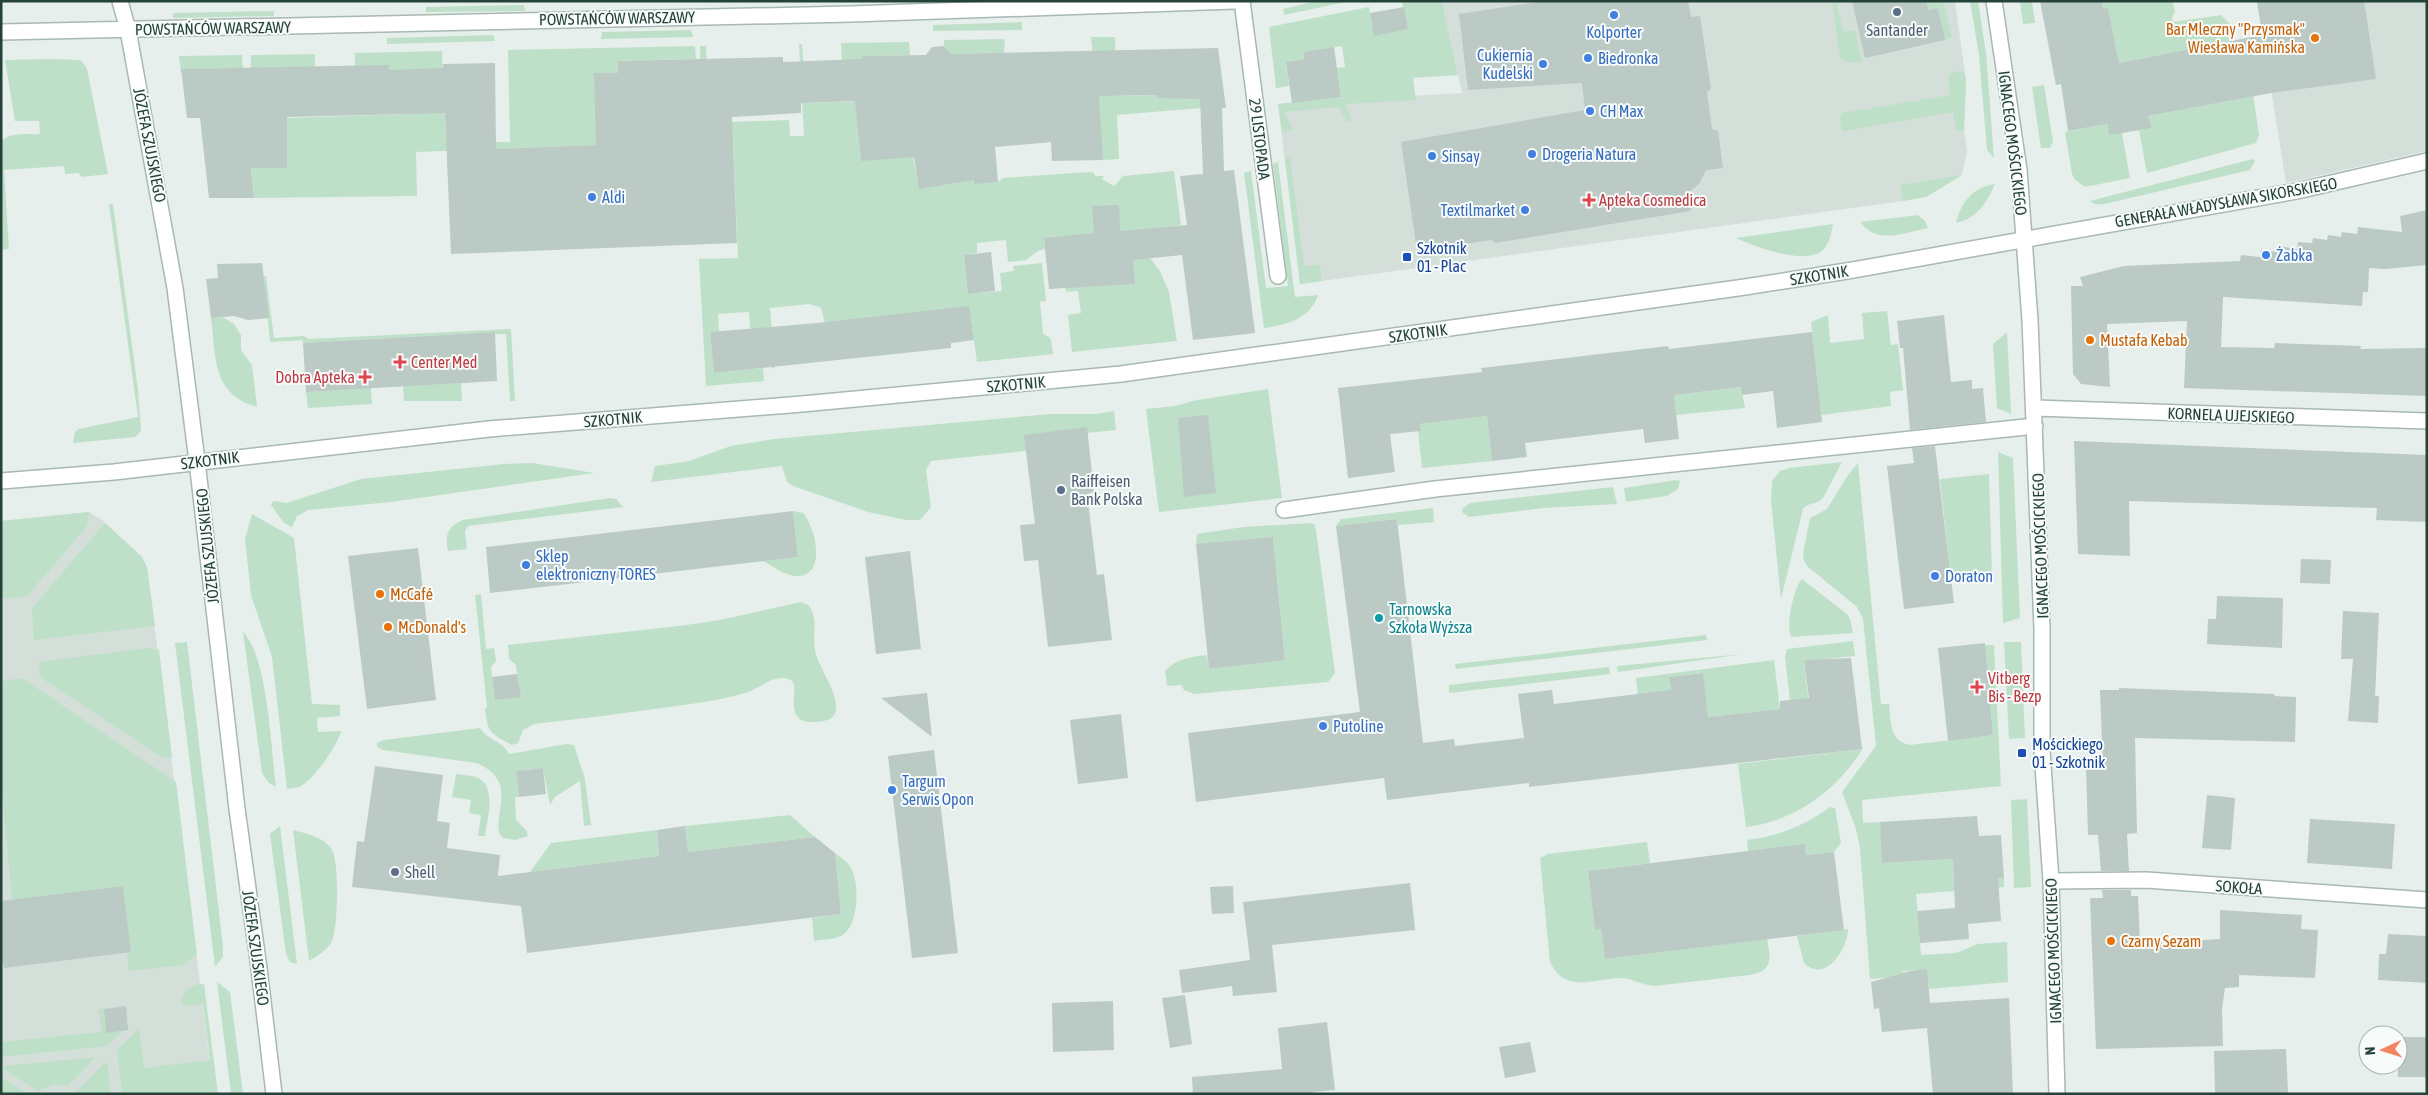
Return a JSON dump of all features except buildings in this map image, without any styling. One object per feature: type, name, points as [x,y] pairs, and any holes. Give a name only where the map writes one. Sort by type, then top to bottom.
[{"type":"street","name":"JÓZEFA SZUJSKIEGO","points":[[120,1],[128,30],[173,278],[197,461],[236,809],[259,968],[274,1094]]},
{"type":"street","name":"POWSTAŃCÓW WARSZAWY","points":[[1,32],[871,13],[1234,1]]},
{"type":"street","name":"29 LISTOPADA","points":[[1242,1],[1278,276]]},
{"type":"street","name":"IGNACEGO MOŚCICKIEGO","points":[[1994,1],[2019,170],[2035,408],[2042,629],[2042,751],[2051,881],[2057,1094]]},
{"type":"street","name":"GENERAŁA WŁADYSŁAWA SIKORSKIEGO","points":[[2025,238],[2297,191],[2427,161]]},
{"type":"street","name":"SZKOTNIK","points":[[1,481],[114,472],[489,429],[802,404],[1121,374],[1735,288],[1853,270],[2025,238]]},
{"type":"street","name":"KORNELA UJEJSKIEGO","points":[[2035,408],[2427,421]]},
{"type":"street","points":[[1284,510],[1444,488],[2035,426]]},
{"type":"street","name":"SOKOŁA","points":[[2051,881],[2146,880],[2427,900]]},
{"type":"shaded area","points":[[1442,1],[1955,1],[1966,81],[1964,130],[1967,151],[1962,175],[1926,197],[1903,201],[1300,284],[1278,104],[1462,93]]},
{"type":"shaded area","points":[[2257,1],[2427,1],[2427,151],[2286,183]]},
{"type":"shaded area","points":[[89,512],[102,520],[142,557],[147,567],[214,1094],[1,1094],[1,521]]},
{"type":"green space","points":[[1317,1],[1350,1],[1284,15],[1283,9]]},
{"type":"green space","points":[[1402,1],[1442,1],[1458,75],[1413,78],[1416,100],[1345,104],[1352,121],[1347,122],[1339,107],[1284,112],[1293,130],[1282,132],[1278,104],[1341,97],[1337,68],[1345,67],[1342,46],[1303,52],[1304,59],[1286,62],[1289,86],[1276,88],[1269,27],[1369,7],[1374,35],[1408,29]]},
{"type":"green space","points":[[1832,1],[1836,1],[1843,31],[1855,31],[1862,62],[1847,62],[1840,58]]},
{"type":"green space","points":[[1943,1],[1952,37],[1945,40],[1938,8],[1927,10],[1926,2]]},
{"type":"green space","points":[[1970,1],[1978,1],[1986,53],[1994,158],[1987,150],[1979,55]]},
{"type":"green space","points":[[2020,1],[2032,1],[2035,23],[2023,24]]},
{"type":"green space","points":[[2102,1],[2172,1],[2175,11],[2172,18],[2173,22],[2221,15],[2233,27],[2233,34],[2228,42],[2119,63],[2108,9],[2103,9]]},
{"type":"green space","points":[[524,5],[525,11],[426,12],[426,7]]},
{"type":"green space","points":[[274,11],[274,16],[173,18],[173,13]]},
{"type":"green space","points":[[1022,22],[1022,30],[933,31],[933,25]]},
{"type":"green space","points":[[691,30],[693,37],[601,39],[602,32]]},
{"type":"green space","points":[[493,35],[495,41],[387,44],[387,38]]},
{"type":"green space","points":[[1091,37],[1115,37],[1117,96],[1157,95],[1158,98],[1200,94],[1201,108],[1117,115],[1119,159],[1103,160]]},
{"type":"green space","points":[[1005,39],[1004,53],[950,54],[944,46],[944,40]]},
{"type":"green space","points":[[909,42],[910,55],[862,56],[862,60],[842,60],[841,43]]},
{"type":"green space","points":[[799,44],[802,44],[806,103],[866,101],[870,139],[859,140],[861,161],[911,146],[918,182],[943,185],[956,183],[972,158],[974,183],[998,182],[1003,178],[1090,172],[1094,173],[1095,176],[1104,176],[1102,179],[1114,186],[1123,176],[1174,171],[1181,225],[1147,230],[1150,258],[1160,271],[1169,292],[1177,341],[1072,352],[1068,315],[1081,313],[1078,291],[1066,292],[1059,237],[1044,238],[1045,249],[1038,251],[1026,260],[1008,262],[1006,240],[977,243],[977,253],[964,255],[968,294],[1002,291],[1000,273],[1014,271],[1013,266],[1042,263],[1046,301],[1040,302],[1043,333],[1051,339],[1053,354],[977,362],[971,320],[959,321],[961,342],[951,343],[947,309],[825,323],[821,308],[810,304],[770,308],[775,369],[768,366],[750,329],[749,312],[718,314],[719,331],[710,333],[714,373],[763,368],[764,381],[706,386],[699,259],[738,258],[733,140],[416,152],[417,196],[254,198],[249,144],[286,118],[411,114],[389,70],[355,66],[355,53],[442,51],[446,142],[510,142],[508,50],[695,46],[696,59],[618,61],[618,73],[595,73],[702,106],[700,46],[706,46],[708,84],[730,122],[789,120],[790,136],[804,136]],"holes":[[[287,146],[287,168],[276,168],[275,147]]]},
{"type":"green space","points":[[315,54],[315,67],[251,68],[251,55]]},
{"type":"green space","points":[[242,55],[243,68],[186,69],[181,73],[179,56]]},
{"type":"green space","points":[[5,60],[81,60],[87,69],[108,174],[82,177],[78,173],[65,174],[64,166],[4,170],[9,249],[1,250],[1,142],[9,136],[40,134],[39,121],[15,121]]},
{"type":"green space","points":[[1959,71],[1965,74],[1966,81],[1964,130],[1956,131],[1953,112],[1844,131],[1841,129],[1840,117],[1842,113],[1950,95],[1948,77],[1951,73]]},
{"type":"green space","points":[[2044,85],[2053,142],[2050,148],[2041,148],[2032,87]]},
{"type":"green space","points":[[2253,94],[2259,135],[2256,143],[2147,173],[2139,130],[2152,128],[2148,116],[2238,99]]},
{"type":"green space","points":[[2108,124],[2122,133],[2130,178],[2085,187],[2075,180],[2072,174],[2065,132]]},
{"type":"green space","points":[[1285,158],[1290,158],[1304,266],[1320,265],[1322,281],[1300,284]]},
{"type":"green space","points":[[2253,159],[2255,161],[2250,170],[2104,204],[2095,204],[2090,201]]},
{"type":"green space","points":[[1278,162],[1295,297],[1318,295],[1309,310],[1297,319],[1289,323],[1264,328],[1244,173],[1251,171],[1266,288],[1288,286],[1273,164]]},
{"type":"green space","points":[[1962,175],[1926,197],[1903,201],[1900,185]]},
{"type":"green space","points":[[1995,184],[1975,214],[1956,223],[1961,208],[1974,192],[1980,188]]},
{"type":"green space","points":[[109,204],[113,204],[138,390],[141,431],[135,437],[73,443],[75,432],[78,429],[138,417]]},
{"type":"green space","points":[[1918,215],[1925,221],[1928,228],[1900,234],[1883,235],[1874,233],[1860,222]]},
{"type":"green space","points":[[1833,224],[1829,241],[1823,250],[1805,256],[1793,256],[1768,250],[1736,238]]},
{"type":"green space","points":[[264,276],[266,276],[274,338],[304,336],[309,339],[511,329],[515,401],[510,401],[506,334],[495,334],[494,332],[303,343],[302,340],[270,342]]},
{"type":"green space","points":[[1887,311],[1891,345],[1898,344],[1903,390],[1890,392],[1891,406],[1821,415],[1811,322],[1828,315],[1830,343],[1864,339],[1862,313]]},
{"type":"green space","points":[[222,317],[234,324],[241,335],[241,350],[252,365],[257,407],[242,401],[232,393],[224,384],[219,373],[211,318]]},
{"type":"green space","points":[[2007,332],[2011,414],[1997,408],[1993,344]]},
{"type":"green space","points":[[461,383],[462,401],[404,401],[403,386]]},
{"type":"green space","points":[[1741,387],[1745,408],[1676,415],[1674,395]]},
{"type":"green space","points":[[371,388],[372,404],[308,408],[306,392]]},
{"type":"green space","points":[[1268,389],[1282,498],[1159,512],[1146,409],[1175,406],[1197,400]]},
{"type":"green space","points":[[1114,411],[1116,430],[1087,433],[1026,451],[931,461],[926,470],[931,507],[920,520],[906,520],[868,512],[793,486],[787,482],[782,466],[651,482],[655,466],[689,461],[731,446],[774,439],[1050,414],[1097,414]]},
{"type":"green space","points":[[1487,416],[1492,461],[1422,468],[1418,431],[1421,430],[1420,424]]},
{"type":"green space","points":[[1998,452],[2013,458],[2020,618],[2003,623]]},
{"type":"green space","points":[[1842,462],[1823,498],[1818,502],[1807,505],[1803,509],[1781,599],[1771,500],[1772,481],[1780,471],[1789,468]]},
{"type":"green space","points":[[532,463],[594,473],[391,502],[308,510],[297,516],[292,527],[284,523],[271,505],[273,501],[287,503],[361,479],[504,464]]},
{"type":"green space","points":[[1858,463],[1881,704],[1889,704],[1892,729],[1898,739],[1910,745],[1993,735],[1985,645],[1994,645],[2001,786],[1862,800],[1863,823],[1880,822],[1883,863],[1953,859],[1954,881],[2004,878],[2004,887],[1916,894],[1921,955],[1956,953],[1978,944],[2007,942],[2008,982],[1929,989],[1927,974],[1919,970],[1903,971],[1904,976],[1870,979],[1860,848],[1856,829],[1842,792],[1876,746],[1863,619],[1857,607],[1807,566],[1803,558],[1810,518],[1827,509],[1848,475]]},
{"type":"green space","points":[[1989,474],[1992,578],[1951,580],[1940,479]]},
{"type":"green space","points":[[1680,481],[1678,489],[1667,496],[1626,502],[1624,488]]},
{"type":"green space","points":[[1613,487],[1617,504],[1544,508],[1469,517],[1462,512],[1463,508],[1470,503]]},
{"type":"green space","points":[[610,498],[616,499],[623,507],[468,526],[465,531],[467,549],[448,551],[448,532],[453,526],[463,520]]},
{"type":"green space","points":[[1433,508],[1434,522],[1398,525],[1397,519],[1336,526],[1341,519]]},
{"type":"green space","points":[[793,511],[803,513],[807,519],[816,549],[816,559],[813,567],[808,573],[799,576],[785,573],[763,561],[798,557]]},
{"type":"green space","points":[[89,512],[87,526],[27,596],[5,599],[1,594],[1,521]]},
{"type":"green space","points":[[252,514],[294,538],[312,704],[340,705],[340,716],[317,718],[318,732],[341,731],[330,753],[311,778],[299,787],[287,789],[272,657],[251,595],[245,539]]},
{"type":"green space","points":[[105,523],[142,557],[147,567],[155,626],[34,640],[32,608]]},
{"type":"green space","points":[[1311,523],[1315,525],[1316,530],[1335,673],[1328,682],[1194,694],[1184,690],[1181,685],[1167,686],[1165,671],[1175,663],[1190,658],[1207,655],[1209,669],[1285,659],[1273,537],[1196,545],[1197,534],[1243,527]]},
{"type":"green space","points":[[1802,579],[1847,614],[1853,633],[1791,637],[1789,624],[1791,607]]},
{"type":"green space","points":[[481,594],[486,649],[494,648],[496,661],[491,667],[495,700],[520,696],[516,665],[509,659],[508,645],[720,620],[801,602],[808,605],[813,615],[815,650],[834,694],[835,714],[828,720],[812,722],[800,719],[794,708],[793,682],[782,678],[769,681],[751,691],[735,696],[694,704],[534,724],[523,730],[518,743],[512,745],[491,732],[487,723],[475,595]]},
{"type":"green space","points":[[243,632],[251,644],[258,661],[263,682],[276,787],[268,782],[262,773]]},
{"type":"green space","points":[[1706,635],[1707,640],[1456,669],[1455,664]]},
{"type":"green space","points":[[1853,641],[1855,656],[1804,661],[1809,705],[1790,700],[1785,657],[1787,649]]},
{"type":"green space","points":[[187,642],[223,946],[223,957],[215,967],[175,643]]},
{"type":"green space","points":[[2004,642],[2021,642],[2025,738],[2009,739]]},
{"type":"green space","points":[[147,648],[159,650],[172,757],[161,757],[40,677],[39,662]]},
{"type":"green space","points":[[1743,654],[1618,672],[1617,666]]},
{"type":"green space","points":[[1774,660],[1780,709],[1708,717],[1702,673],[1669,677],[1675,720],[1641,724],[1636,678]]},
{"type":"green space","points":[[1609,667],[1610,674],[1449,693],[1449,685]]},
{"type":"green space","points":[[22,678],[176,782],[197,955],[183,965],[129,971],[127,952],[131,951],[123,886],[12,900],[1,782],[1,681]]},
{"type":"green space","points":[[480,728],[487,736],[503,746],[509,754],[567,744],[574,745],[585,779],[591,825],[584,826],[580,781],[555,797],[550,805],[543,768],[516,771],[519,797],[515,797],[516,820],[526,830],[528,836],[515,840],[503,838],[499,831],[498,822],[501,791],[498,780],[490,771],[476,763],[383,750],[377,747],[377,743],[384,740]]},
{"type":"green space","points":[[1865,745],[1842,776],[1814,800],[1782,818],[1746,827],[1738,764],[1862,749]]},
{"type":"green space","points":[[456,774],[476,777],[483,781],[487,787],[490,804],[485,836],[478,836],[481,815],[469,813],[471,800],[452,797]]},
{"type":"green space","points":[[2027,799],[2031,887],[2014,888],[2011,800]]},
{"type":"green space","points":[[1830,807],[1835,808],[1841,843],[1834,852],[1806,855],[1805,845],[1748,851],[1747,840],[1770,836],[1791,829],[1811,820]]},
{"type":"green space","points":[[790,815],[815,837],[688,852],[685,826]]},
{"type":"green space","points":[[280,826],[297,964],[290,962],[286,954],[270,834]]},
{"type":"green space","points":[[293,830],[314,836],[328,844],[334,855],[336,866],[337,909],[332,941],[325,950],[309,961]]},
{"type":"green space","points":[[657,830],[659,856],[530,872],[551,843]]},
{"type":"green space","points":[[1647,842],[1650,863],[1588,871],[1595,930],[1601,929],[1605,959],[1767,939],[1769,963],[1767,967],[1750,975],[1654,986],[1620,978],[1590,982],[1572,981],[1563,978],[1556,972],[1550,962],[1540,858],[1548,854]]},
{"type":"green space","points":[[835,853],[849,864],[853,873],[856,902],[853,921],[841,936],[814,941],[812,918],[841,914]]},
{"type":"green space","points":[[1848,929],[1840,954],[1827,967],[1820,969],[1812,968],[1804,963],[1797,936]]},
{"type":"green space","points":[[217,982],[230,992],[243,1094],[231,1094]]},
{"type":"green space","points":[[204,984],[218,1094],[122,1094],[117,1050],[139,1028],[144,1068],[210,1060],[203,1004],[184,1006],[181,1000],[184,993],[190,988]]},
{"type":"green space","points":[[99,1009],[104,1009],[106,1032],[122,1031],[107,1046],[1,1057],[1,1042],[101,1032]]},
{"type":"green space","points":[[96,1057],[68,1086],[55,1084],[37,1091],[2,1068],[4,1066]]},
{"type":"green space","points":[[104,1063],[108,1065],[110,1094],[74,1094]]},
{"type":"green space","points":[[1,1077],[27,1094],[1,1094]]},
{"type":"place","name":"Santander","points":[[1897,12]]},
{"type":"place","name":"Kolporter","points":[[1614,15]]},
{"type":"place","name":"Bar Mleczny \"Przysmak\" Wiesława Kamińska","points":[[2315,38]]},
{"type":"place","name":"Biedronka","points":[[1588,58]]},
{"type":"place","name":"Cukiernia Kudelski","points":[[1543,64]]},
{"type":"place","name":"CH Max","points":[[1590,111]]},
{"type":"place","name":"Drogeria Natura","points":[[1532,154]]},
{"type":"place","name":"Sinsay","points":[[1432,156]]},
{"type":"place","name":"Aldi","points":[[592,197]]},
{"type":"place","name":"Apteka Cosmedica","points":[[1589,200]]},
{"type":"place","name":"Textilmarket","points":[[1525,210]]},
{"type":"place","name":"Żabka","points":[[2266,255]]},
{"type":"place","name":"Szkotnik 01 - Plac","points":[[1407,257]]},
{"type":"place","name":"Mustafa Kebab","points":[[2090,340]]},
{"type":"place","name":"Center Med","points":[[400,362]]},
{"type":"place","name":"Dobra Apteka","points":[[365,377]]},
{"type":"place","name":"Raiffeisen Bank Polska","points":[[1061,490]]},
{"type":"place","name":"Sklep elektroniczny TORES","points":[[526,565]]},
{"type":"place","name":"Doraton","points":[[1935,576]]},
{"type":"place","name":"McCafé","points":[[380,594]]},
{"type":"place","name":"Tarnowska Szkoła Wyższa","points":[[1379,618]]},
{"type":"place","name":"McDonald's","points":[[388,627]]},
{"type":"place","name":"Vitberg Bis - Bezp","points":[[1977,687]]},
{"type":"place","name":"Putoline","points":[[1323,726]]},
{"type":"place","name":"Mościckiego 01 - Szkotnik","points":[[2022,753]]},
{"type":"place","name":"Targum Serwis Opon","points":[[892,790]]},
{"type":"place","name":"Shell","points":[[395,872]]},
{"type":"place","name":"Czarny Sezam","points":[[2111,941]]}]
